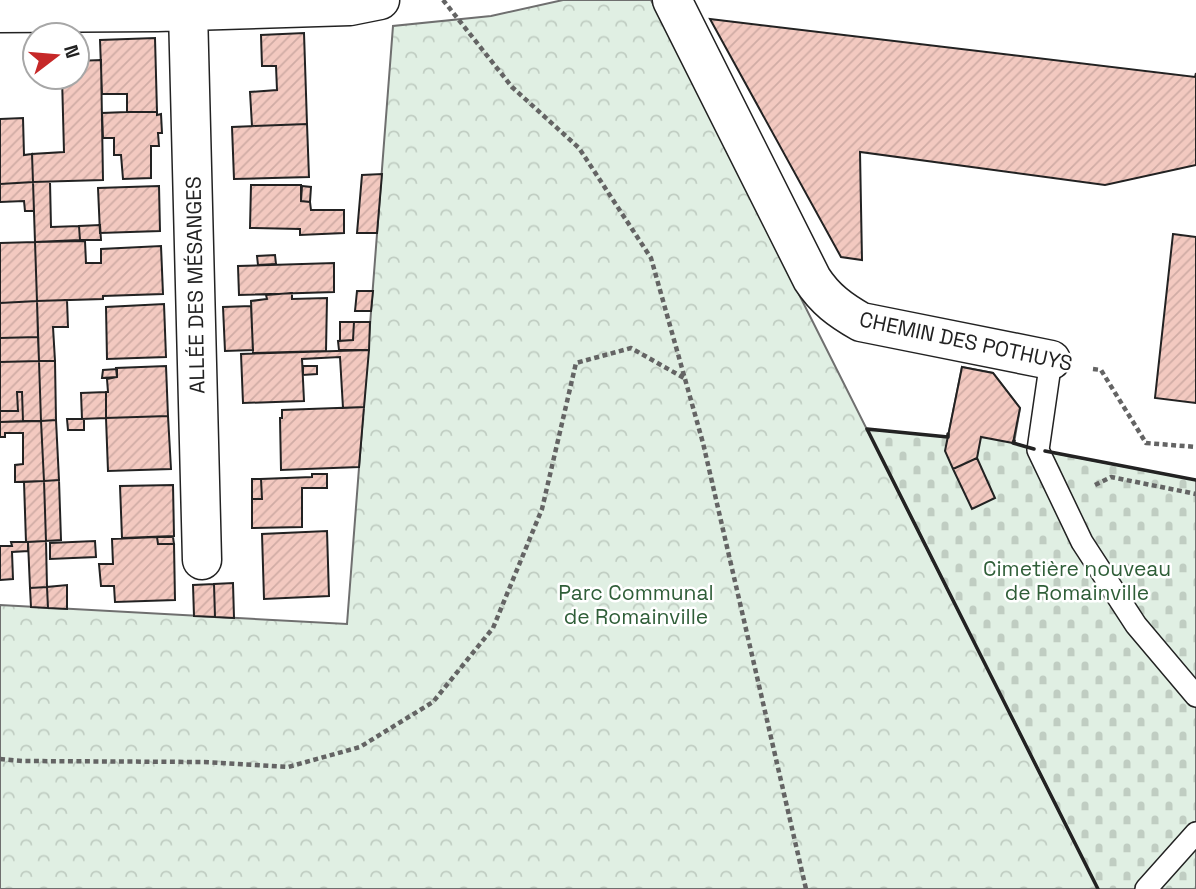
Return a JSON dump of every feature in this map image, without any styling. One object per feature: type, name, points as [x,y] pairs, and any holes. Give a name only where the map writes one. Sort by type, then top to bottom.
[{"type":"street","points":[[0,13],[350,6],[380,0]]},
{"type":"street","name":"CHEMIN DES POTHUYS","points":[[672,0],[812,279],[830,301],[861,322],[1051,360]]},
{"type":"street","name":"ALLÉE DES MÉSANGES","points":[[188,10],[202,559]]},
{"type":"lane","points":[[1051,360],[1038,450],[1082,542],[1136,625],[1196,696]]},
{"type":"lane","points":[[1157,885],[1196,833]]},
{"type":"path","points":[[443,0],[512,87],[579,148],[652,258],[703,443],[806,889]]},
{"type":"path","points":[[0,759],[204,762],[288,767],[360,747],[433,702],[493,628],[542,509],[576,363],[631,348],[685,378]]},
{"type":"path","name":"CHEMIN DES POTHUYS","points":[[1051,360],[1101,370],[1146,443],[1196,447]]},
{"type":"path","points":[[1091,488],[1111,477],[1196,494]]},
{"type":"green space","name":"Parc Communal de Romainville","points":[[563,0],[651,0],[1098,889],[0,889],[0,605],[347,624],[393,26],[491,16]]},
{"type":"green space","name":"Cimetière nouveau de Romainville","points":[[962,367],[993,373],[1020,408],[1014,443],[1196,480],[1196,889],[1098,889],[867,429],[948,437]]},
{"type":"building","points":[[710,19],[1195,77],[1196,73],[1196,165],[1105,185],[860,152],[862,260],[841,257]]},
{"type":"building","points":[[304,33],[307,124],[252,126],[250,92],[277,90],[276,66],[262,66],[261,35]]},
{"type":"building","points":[[155,38],[157,112],[127,112],[127,94],[102,94],[100,40]]},
{"type":"building","points":[[91,60],[101,60],[103,180],[33,182],[32,154],[64,152],[62,91],[91,91]]},
{"type":"building","points":[[102,113],[161,114],[162,133],[158,133],[159,146],[151,146],[151,178],[123,179],[121,155],[114,155],[114,138],[103,138]]},
{"type":"building","points":[[23,118],[24,155],[32,154],[33,182],[0,184],[0,119]]},
{"type":"building","points":[[307,124],[309,177],[234,179],[232,127]]},
{"type":"building","points":[[382,174],[377,233],[357,233],[362,175]]},
{"type":"building","points":[[33,182],[50,182],[51,227],[79,226],[80,240],[35,242]]},
{"type":"building","points":[[33,182],[34,211],[25,211],[24,201],[0,202],[0,184]]},
{"type":"building","points":[[251,185],[301,185],[301,201],[310,202],[311,210],[344,210],[344,233],[300,235],[300,229],[250,228]]},
{"type":"building","points":[[159,186],[160,231],[100,233],[98,188]]},
{"type":"building","points":[[302,186],[311,187],[310,202],[301,201]]},
{"type":"building","points":[[100,225],[101,240],[80,240],[79,226]]},
{"type":"building","points":[[1173,234],[1196,237],[1196,403],[1155,398]]},
{"type":"building","points":[[85,241],[86,263],[101,263],[101,249],[161,246],[163,294],[37,301],[35,242]]},
{"type":"building","points":[[35,242],[37,301],[0,303],[0,243]]},
{"type":"building","points":[[275,255],[276,264],[258,265],[257,256]]},
{"type":"building","points":[[334,263],[334,292],[239,295],[238,266]]},
{"type":"building","points":[[357,291],[373,291],[371,311],[355,311]]},
{"type":"building","points":[[292,293],[292,299],[327,298],[326,351],[253,353],[251,301],[267,299],[266,295]]},
{"type":"building","points":[[67,300],[68,327],[53,327],[55,361],[39,361],[37,301]]},
{"type":"building","points":[[37,301],[38,337],[0,338],[0,303]]},
{"type":"building","points":[[164,304],[166,357],[107,359],[106,307]]},
{"type":"building","points":[[251,306],[253,350],[225,351],[223,307]]},
{"type":"building","points":[[340,322],[354,322],[353,340],[340,341]]},
{"type":"building","points":[[354,322],[370,322],[369,350],[339,350],[338,341],[353,340]]},
{"type":"building","points":[[38,337],[39,361],[0,362],[0,338]]},
{"type":"building","points":[[369,350],[364,407],[343,408],[340,357],[302,359],[304,401],[243,403],[241,354]]},
{"type":"building","points":[[39,361],[55,361],[56,420],[41,421]]},
{"type":"building","points":[[39,361],[41,421],[23,421],[22,392],[17,392],[18,411],[0,411],[0,362]]},
{"type":"building","points":[[166,366],[168,416],[106,418],[107,379],[117,377],[116,368]]},
{"type":"building","points":[[303,366],[317,366],[317,374],[303,375]]},
{"type":"building","points":[[962,367],[993,373],[1020,408],[1013,443],[981,437],[977,458],[953,469],[945,451]]},
{"type":"building","points":[[117,369],[117,377],[102,378],[103,370]]},
{"type":"building","points":[[17,392],[22,392],[23,421],[0,422],[0,411],[18,411]]},
{"type":"building","points":[[106,392],[106,418],[82,419],[81,393]]},
{"type":"building","points":[[364,407],[359,467],[281,470],[282,410]]},
{"type":"building","points":[[168,416],[171,469],[108,471],[106,418]]},
{"type":"building","points":[[67,419],[84,419],[84,430],[68,430]]},
{"type":"building","points":[[56,420],[59,480],[44,481],[41,421]]},
{"type":"building","points":[[41,421],[44,481],[15,482],[15,465],[23,464],[23,433],[5,433],[5,437],[0,437],[0,422]]},
{"type":"building","points":[[977,458],[995,498],[972,509],[953,469]]},
{"type":"building","points":[[312,474],[327,474],[327,488],[302,488],[302,527],[252,528],[252,499],[262,499],[261,479],[312,477]]},
{"type":"building","points":[[252,479],[261,479],[262,499],[252,499]]},
{"type":"building","points":[[59,480],[61,540],[46,541],[44,481]]},
{"type":"building","points":[[44,481],[46,541],[26,542],[24,482]]},
{"type":"building","points":[[173,485],[174,536],[122,538],[120,486]]},
{"type":"building","points":[[327,531],[329,596],[264,599],[262,534]]},
{"type":"building","points":[[157,537],[173,537],[174,544],[158,544]]},
{"type":"building","points":[[157,537],[158,544],[174,544],[175,600],[115,602],[114,586],[101,586],[99,564],[113,564],[112,539]]},
{"type":"building","points":[[46,541],[47,587],[30,588],[28,542]]},
{"type":"building","points":[[95,541],[96,557],[50,559],[50,543]]},
{"type":"building","points":[[11,542],[28,542],[28,551],[12,552],[13,579],[0,580],[0,546],[12,546]]},
{"type":"building","points":[[233,583],[234,618],[215,617],[214,584]]},
{"type":"building","points":[[214,584],[215,617],[194,616],[193,585]]},
{"type":"building","points":[[67,585],[67,609],[48,608],[47,587]]},
{"type":"building","points":[[47,587],[48,608],[31,607],[30,588]]},
{"type":"wall","points":[[867,429],[1098,889]]},
{"type":"wall","points":[[867,429],[948,437],[948,434]]},
{"type":"wall","points":[[1014,441],[1013,443],[1034,449]]},
{"type":"wall","points":[[1045,451],[1196,480]]}]
